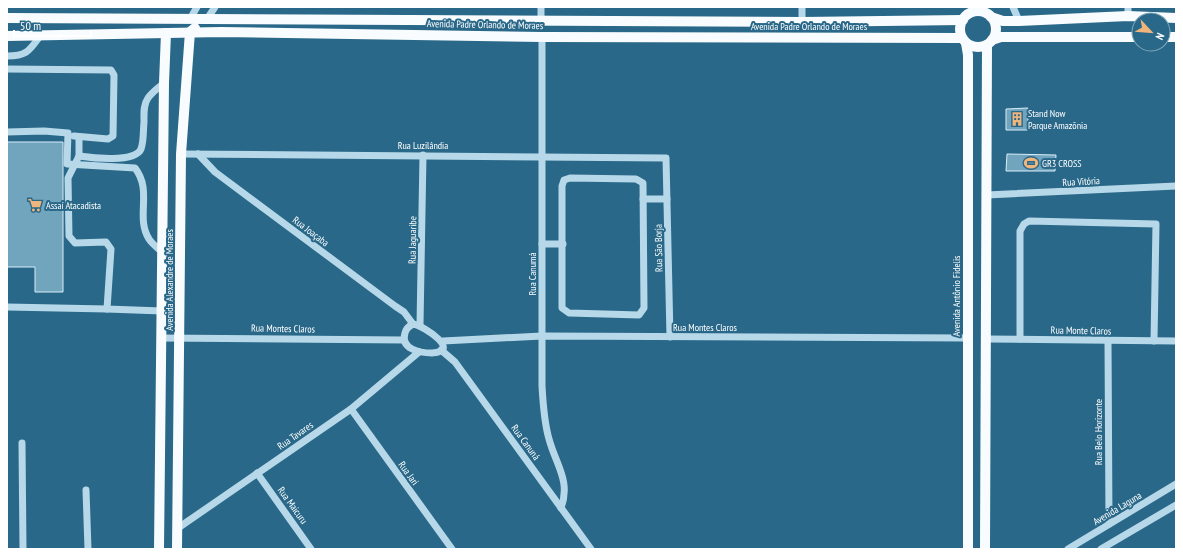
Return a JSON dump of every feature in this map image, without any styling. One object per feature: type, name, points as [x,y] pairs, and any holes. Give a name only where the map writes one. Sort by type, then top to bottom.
[{"type":"main road","points":[[1131,37],[1001,37],[976,47],[964,41],[960,27],[965,14],[975,12],[986,12],[1003,21],[1128,12],[1176,18]]},
{"type":"main road","points":[[985,549],[987,195],[990,42],[996,32],[996,26],[986,12]]},
{"type":"main road","name":"Avenida Padre Orlando de Moraes","points":[[7,18],[802,22],[965,14]]},
{"type":"main road","points":[[166,33],[190,19]]},
{"type":"main road","points":[[190,32],[207,19]]},
{"type":"main road","name":"Avenida Padre Orlando de Moraes","points":[[7,36],[190,32],[964,41]]},
{"type":"main road","name":"Avenida Alexandre de Moraes","points":[[177,549],[181,154],[190,32]]},
{"type":"main road","name":"Avenida Alexandre de Moraes","points":[[159,549],[164,83],[166,33]]},
{"type":"main road","name":"Avenida Antônio Fidelis","points":[[964,41],[968,56],[968,549]]},
{"type":"street","points":[[190,19],[197,7]]},
{"type":"street","points":[[207,19],[215,7]]},
{"type":"street","points":[[541,7],[541,20]]},
{"type":"street","points":[[802,7],[802,22]]},
{"type":"street","points":[[1012,7],[1019,21]]},
{"type":"street","points":[[7,56],[20,56],[27,53],[40,36]]},
{"type":"street","name":"Rua Canumá","points":[[542,37],[542,336],[544,413],[548,438],[565,489],[561,508]]},
{"type":"street","points":[[7,70],[111,70],[114,75],[113,136],[108,139],[79,137],[68,133],[44,131],[7,132]]},
{"type":"street","points":[[80,156],[94,158],[129,158],[135,156],[140,150],[143,139],[144,109],[147,99],[164,83]]},
{"type":"street","points":[[68,133],[67,164],[135,168],[142,177],[145,200],[143,218],[145,231],[149,241],[162,252]]},
{"type":"street","points":[[79,137],[80,156],[68,178],[69,236],[75,243],[106,242],[111,249],[107,309]]},
{"type":"street","name":"Rua Luzilândia","points":[[181,154],[666,158]]},
{"type":"street","name":"Rua Joaçaba","points":[[198,154],[215,172],[404,312],[417,325],[443,341]]},
{"type":"street","name":"Rua Jaguaribe","points":[[417,325],[423,155]]},
{"type":"street","name":"Rua São Borja","points":[[666,158],[670,337]]},
{"type":"street","points":[[567,178],[639,179],[643,183],[644,308],[639,315],[569,313],[563,311],[561,305],[563,244],[562,186],[567,178]]},
{"type":"street","name":"Rua Vitória","points":[[987,195],[1176,186]]},
{"type":"street","points":[[643,199],[667,199]]},
{"type":"street","points":[[1020,339],[1020,231],[1024,224],[1029,221],[1156,224],[1154,341]]},
{"type":"street","points":[[542,244],[563,244]]},
{"type":"street","points":[[7,307],[162,311]]},
{"type":"street","points":[[417,325],[405,331],[404,340],[407,346],[419,352],[434,353],[441,350],[443,341]]},
{"type":"street","name":"Rua Montes Claros","points":[[443,341],[542,336],[968,338]]},
{"type":"street","name":"Rua Montes Claros","points":[[161,338],[404,340]]},
{"type":"street","name":"Rua Monte Claros","points":[[987,339],[1176,341]]},
{"type":"street","name":"Rua Belo Horizonte","points":[[1108,340],[1109,524]]},
{"type":"street","name":"Rua Canuná","points":[[441,350],[455,362],[591,549]]},
{"type":"street","name":"Rua Tavares","points":[[178,528],[350,409],[419,352]]},
{"type":"street","name":"Rua Jari","points":[[350,409],[452,549]]},
{"type":"street","points":[[22,443],[23,549]]},
{"type":"street","name":"Rua Maicuru","points":[[257,473],[312,549]]},
{"type":"street","name":"Avenida Laguna","points":[[1068,549],[1176,484]]},
{"type":"street","points":[[86,490],[88,549]]},
{"type":"street","points":[[1104,548],[1176,505]]},
{"type":"building","name":"Stand Now Parque Amazõnia","points":[[1028,108],[1028,130],[1006,130],[1006,109]]},
{"type":"building","name":"Assaí Atacadista","points":[[7,142],[63,142],[63,292],[35,292],[35,267],[7,267]]},
{"type":"building","name":"GR3 CROSS","points":[[1007,154],[1056,155],[1055,171],[1006,171]]},
{"type":"place","name":"Stand Now Parque Amazõnia","points":[[1017,119]]},
{"type":"place","name":"GR3 CROSS","points":[[1031,163]]},
{"type":"place","name":"Assaí Atacadista","points":[[35,205]]}]
